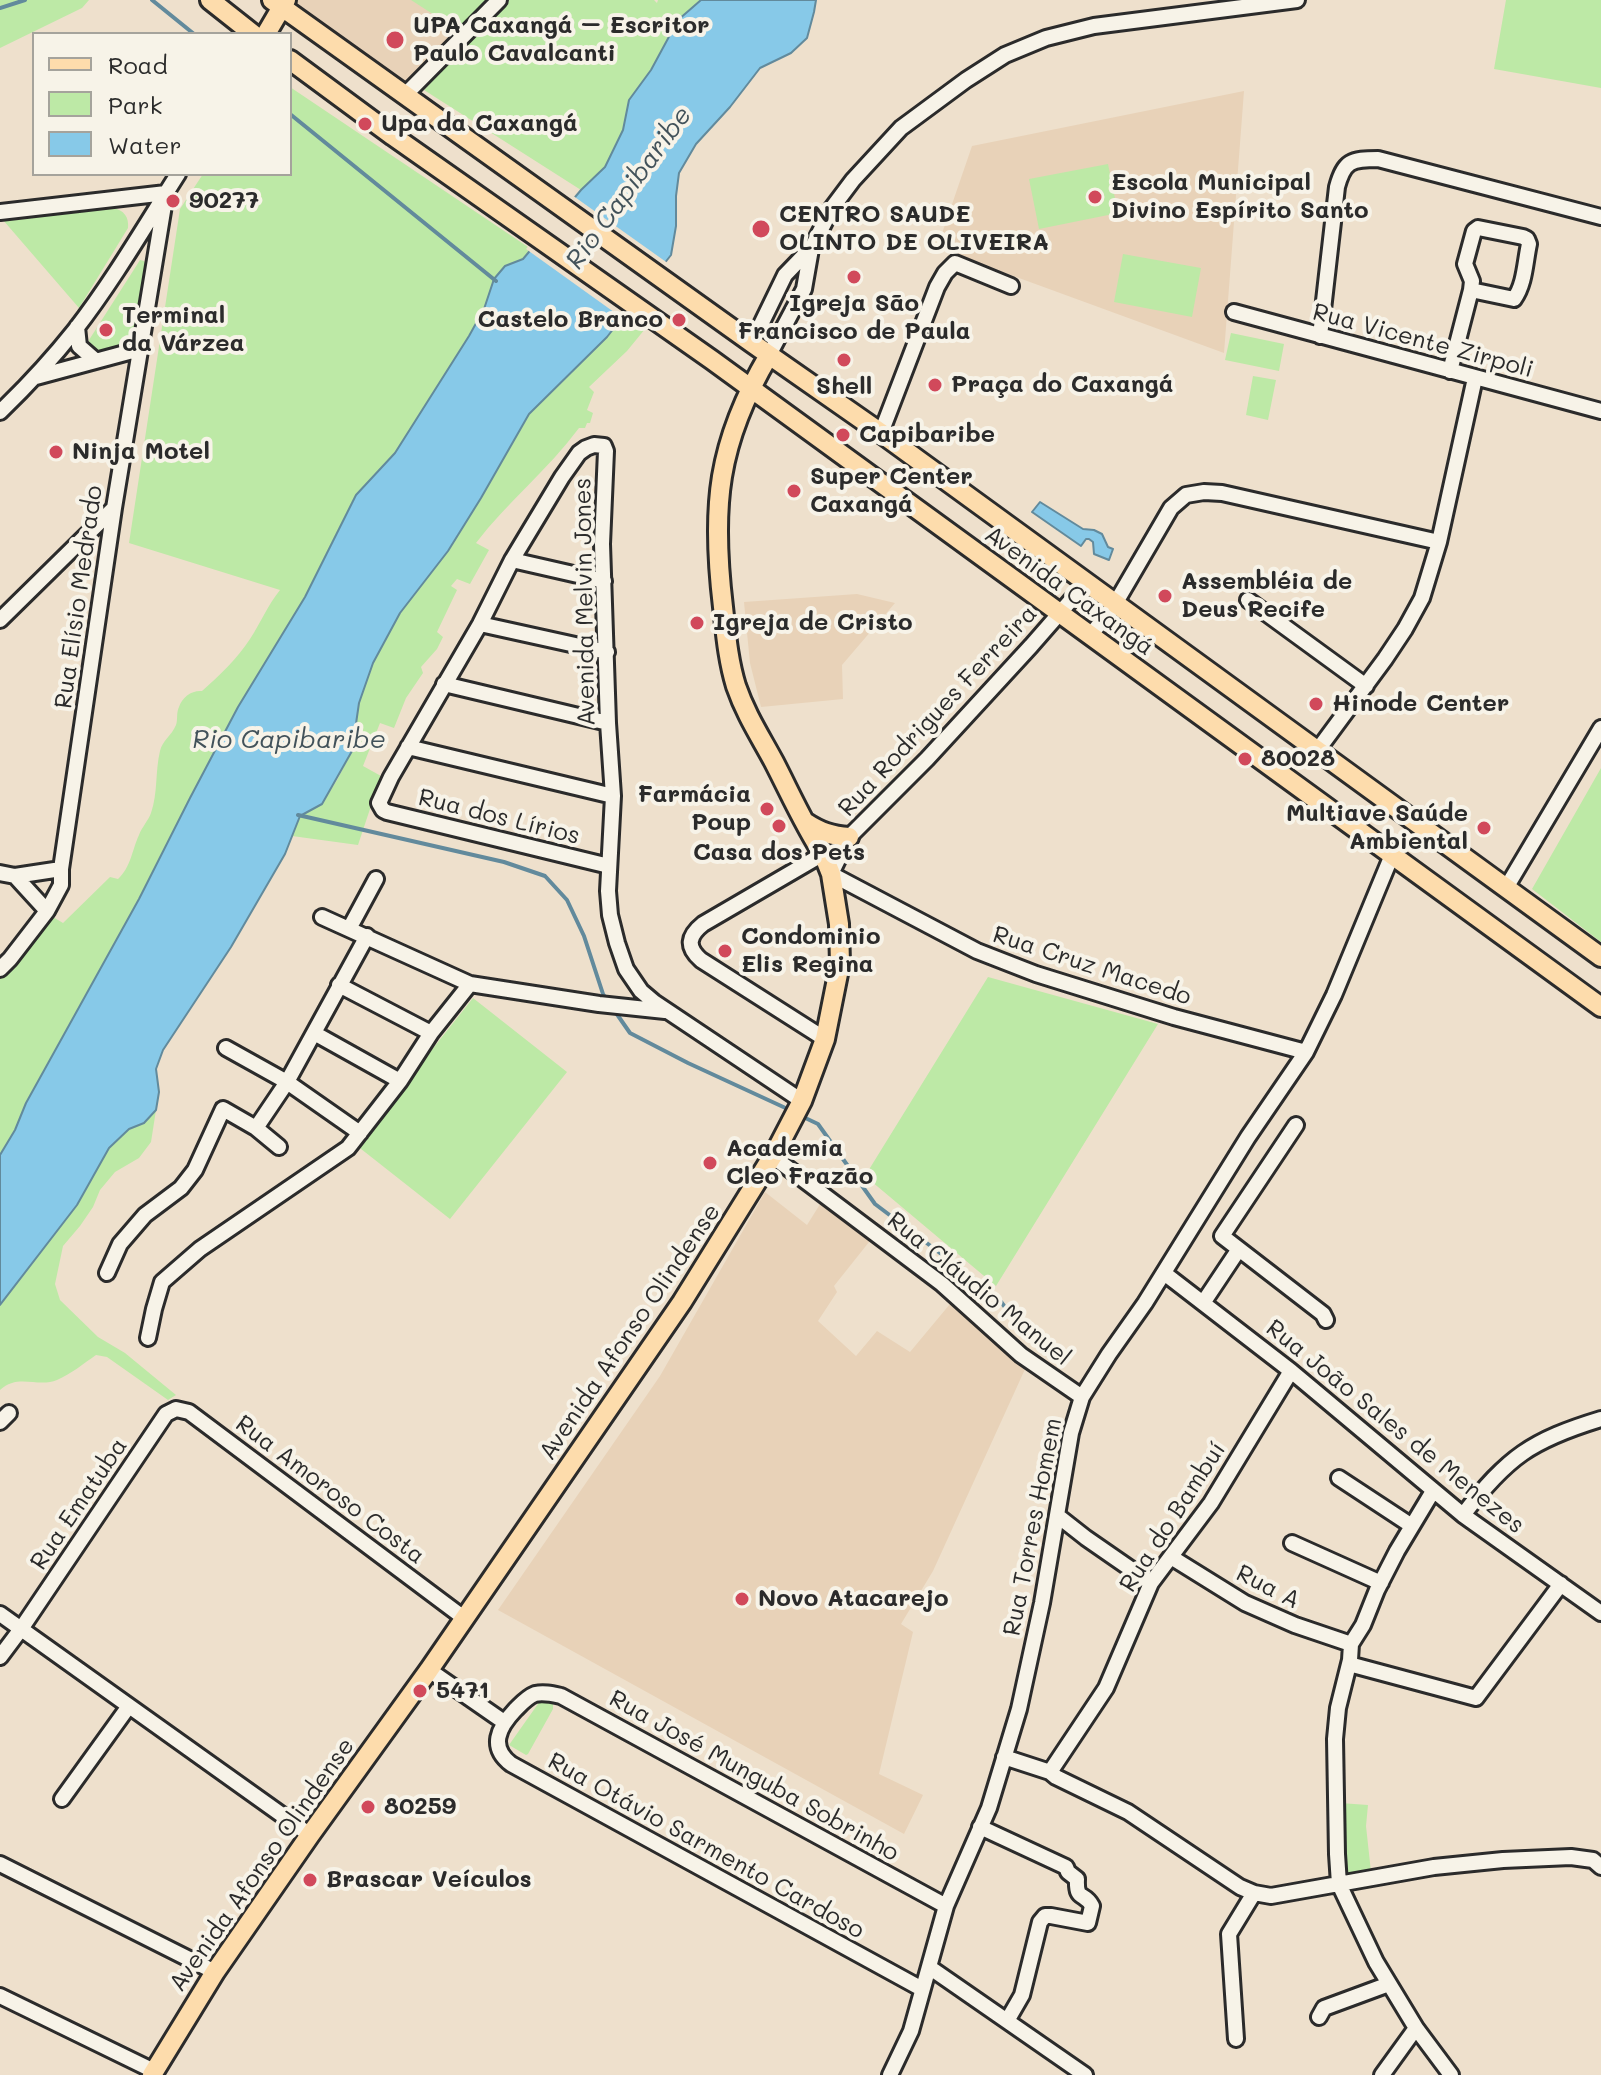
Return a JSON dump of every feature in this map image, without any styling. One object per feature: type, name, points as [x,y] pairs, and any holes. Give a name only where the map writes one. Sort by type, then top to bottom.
[{"type":"main road","points":[[210,0],[250,32]]},
{"type":"main road","points":[[267,32],[280,3]]},
{"type":"main road","name":"Avenida Caxangá","points":[[280,3],[744,338],[881,433],[1601,957]]},
{"type":"main road","name":"Avenida Caxangá","points":[[292,61],[712,360],[1600,1010]]},
{"type":"main road","name":"Avenida Afonso Olindense","points":[[153,2073],[215,1972],[429,1670],[682,1302],[772,1156],[797,1109],[825,1039],[840,964],[839,924],[831,874],[751,723],[735,684],[728,654],[717,541],[721,473],[727,447],[750,388],[769,355]]},
{"type":"main road","points":[[805,822],[818,831],[849,837]]},
{"type":"street","points":[[413,99],[499,0]]},
{"type":"street","points":[[769,355],[804,289],[811,249],[832,208],[875,154],[901,128],[1005,55],[1046,38],[1094,26],[1297,0]]},
{"type":"street","points":[[1320,336],[1337,187],[1341,173],[1349,163],[1378,159],[1601,217]]},
{"type":"street","points":[[0,412],[35,377],[77,327],[177,176]]},
{"type":"street","points":[[0,212],[166,193]]},
{"type":"street","name":"Rua Elísio Medrado","points":[[0,969],[47,911],[61,885],[114,508],[166,193]]},
{"type":"street","points":[[1450,371],[1471,290],[1472,281],[1465,264],[1474,231],[1478,228],[1527,239],[1529,244],[1522,281],[1514,299],[1471,290]]},
{"type":"street","points":[[744,338],[785,275],[811,249]]},
{"type":"street","points":[[881,433],[945,273],[955,263],[1011,286]]},
{"type":"street","name":"Rua Vicente Zirpoli","points":[[1234,312],[1601,411]]},
{"type":"street","points":[[77,327],[79,346],[95,360]]},
{"type":"street","points":[[35,377],[140,349]]},
{"type":"street","points":[[1317,751],[1366,686],[1422,598],[1439,542],[1475,378]]},
{"type":"street","name":"Avenida Melvin Jones","points":[[380,807],[380,798],[408,747],[562,477],[579,453],[586,448],[602,446],[606,451],[602,544],[613,796],[608,891],[617,943],[626,969],[641,991],[797,1109]]},
{"type":"street","points":[[1090,636],[1115,604],[1171,508],[1186,495],[1222,493],[1439,542]]},
{"type":"street","points":[[0,620],[114,508]]},
{"type":"street","points":[[512,560],[604,581]]},
{"type":"street","name":"Rua Rodrigues Ferreira","points":[[831,874],[849,837],[938,748],[1086,583]]},
{"type":"street","points":[[1248,600],[1366,686]]},
{"type":"street","points":[[480,624],[607,652]]},
{"type":"street","points":[[444,684],[608,723]]},
{"type":"street","points":[[1506,888],[1601,728]]},
{"type":"street","points":[[408,747],[613,796]]},
{"type":"street","name":"Rua dos Lírios","points":[[380,807],[387,812],[609,866]]},
{"type":"street","points":[[823,854],[703,924],[694,931],[691,946],[701,960],[825,1039]]},
{"type":"street","name":"Rua Torres Homem","points":[[890,2075],[911,2031],[946,1906],[989,1808],[1004,1757],[1028,1670],[1071,1433],[1082,1397],[1306,1052],[1334,995],[1392,855]]},
{"type":"street","points":[[8,874],[61,869]]},
{"type":"street","points":[[8,874],[47,911]]},
{"type":"street","name":"Rua Cruz Macedo","points":[[831,874],[977,951],[1036,974],[1174,1017],[1306,1052]]},
{"type":"street","points":[[349,929],[376,879]]},
{"type":"street","points":[[322,917],[470,984],[666,1011]]},
{"type":"street","points":[[256,1128],[287,1082],[367,936]]},
{"type":"street","points":[[148,1338],[162,1282],[222,1233],[348,1148],[470,984]]},
{"type":"street","points":[[339,985],[431,1033]]},
{"type":"street","points":[[314,1033],[400,1081]]},
{"type":"street","points":[[226,1048],[287,1082],[360,1133]]},
{"type":"street","points":[[107,1273],[128,1234],[145,1215],[181,1188],[195,1170],[223,1109],[256,1128],[279,1147]]},
{"type":"street","points":[[1296,1125],[1222,1236],[1323,1314],[1326,1320]]},
{"type":"street","name":"Rua Cláudio Manuel","points":[[772,1156],[942,1284],[1021,1355],[1082,1397]]},
{"type":"street","points":[[1203,1303],[1239,1249]]},
{"type":"street","name":"Rua João Sales de Menezes","points":[[1164,1273],[1291,1371],[1463,1515],[1601,1613]]},
{"type":"street","name":"Rua do Bambuí","points":[[1050,1772],[1106,1688],[1151,1583],[1211,1503],[1291,1371]]},
{"type":"street","name":"Rua Amoroso Costa","points":[[166,1414],[176,1409],[189,1412],[464,1618]]},
{"type":"street","name":"Rua Ematuba","points":[[0,1657],[166,1414]]},
{"type":"street","points":[[1463,1515],[1487,1484],[1524,1451],[1562,1431],[1601,1419]]},
{"type":"street","points":[[1339,1478],[1412,1526]]},
{"type":"street","points":[[1433,1491],[1351,1644],[1335,1739],[1339,1884],[1376,1962],[1416,2028],[1451,2075]]},
{"type":"street","points":[[1058,1516],[1151,1583]]},
{"type":"street","points":[[1292,1543],[1381,1583]]},
{"type":"street","name":"Rua A","points":[[1171,1557],[1245,1603],[1295,1625],[1351,1644]]},
{"type":"street","points":[[1349,1664],[1476,1698],[1561,1584]]},
{"type":"street","points":[[0,1614],[310,1835]]},
{"type":"street","points":[[429,1670],[504,1722]]},
{"type":"street","name":"Rua José Munguba Sobrinho","points":[[504,1722],[528,1697],[538,1693],[561,1696],[946,1906]]},
{"type":"street","points":[[62,1799],[129,1706]]},
{"type":"street","name":"Rua Otávio Sarmento Cardoso","points":[[504,1722],[498,1746],[502,1757],[511,1764],[922,1989]]},
{"type":"street","points":[[1004,1757],[1050,1772],[1128,1812],[1240,1887],[1254,1893],[1271,1896],[1434,1867],[1503,1860],[1571,1857],[1586,1858],[1600,1865]]},
{"type":"street","points":[[980,1827],[1066,1867],[1077,1879],[1077,1892],[1092,1906],[1088,1923],[1051,1916],[1045,1916],[1040,1922],[1022,1995],[1007,2021]]},
{"type":"street","points":[[0,1864],[215,1972]]},
{"type":"street","points":[[1236,2039],[1229,1934],[1254,1893]]},
{"type":"street","points":[[929,1967],[1085,2075]]},
{"type":"street","points":[[1319,2017],[1324,2008],[1389,1984]]},
{"type":"street","points":[[0,1996],[153,2073]]},
{"type":"street","points":[[1382,2075],[1416,2028]]},
{"type":"shaded area","name":"UPA Caxangá – Escritor Paulo Cavalcanti","points":[[295,0],[488,0],[405,86],[292,6]]},
{"type":"shaded area","name":"Escola Municipal Divino Espírito Santo","points":[[1244,91],[1224,353],[937,248],[972,146]]},
{"type":"shaded area","points":[[857,594],[895,603],[842,665],[843,699],[761,707],[750,663],[744,602]]},
{"type":"shaded area","points":[[765,1192],[807,1225],[822,1201],[873,1237],[834,1286],[837,1292],[818,1321],[856,1356],[877,1331],[910,1352],[950,1304],[1026,1367],[933,1571],[901,1624],[913,1632],[879,1774],[923,1795],[904,1834],[498,1610],[660,1376]]},
{"type":"green space","points":[[0,0],[89,0],[82,8],[0,48]]},
{"type":"green space","points":[[411,0],[488,0],[459,31]]},
{"type":"green space","points":[[505,0],[654,0],[657,3],[658,0],[701,0],[678,20],[651,70],[629,100],[623,130],[605,167],[581,190],[424,90]]},
{"type":"green space","points":[[1506,0],[1601,0],[1601,88],[1494,69]]},
{"type":"green space","points":[[292,88],[531,249],[523,259],[505,266],[494,279],[484,309],[469,336],[395,453],[356,495],[305,597],[238,707],[139,899],[0,1155],[0,978],[53,917],[63,923],[110,877],[118,879],[122,874],[151,813],[160,751],[176,725],[180,703],[191,693],[202,691],[234,660],[280,590],[129,543],[180,209],[202,176],[292,176]]},
{"type":"green space","points":[[1108,164],[1118,213],[1039,229],[1029,179]]},
{"type":"green space","points":[[113,208],[125,215],[128,228],[79,308],[3,220]]},
{"type":"green space","points":[[1123,254],[1201,268],[1192,317],[1114,302]]},
{"type":"green space","points":[[140,260],[146,265],[138,341],[97,355],[90,348],[89,340]]},
{"type":"green space","points":[[626,312],[645,329],[589,387],[594,392],[587,410],[593,413],[590,423],[585,428],[579,428],[476,543],[489,550],[470,584],[457,579],[451,586],[457,590],[437,632],[443,637],[437,649],[421,667],[423,673],[406,698],[394,728],[380,723],[363,766],[381,776],[358,845],[292,836],[300,816],[322,804],[352,751],[359,703],[373,663],[400,613],[448,551],[529,414],[607,337]]},
{"type":"green space","points":[[1231,333],[1284,344],[1279,371],[1225,360]]},
{"type":"green space","points":[[1253,376],[1276,380],[1268,420],[1246,415]]},
{"type":"green space","points":[[1601,768],[1601,942],[1532,889]]},
{"type":"green space","points":[[988,977],[1158,1024],[996,1286],[865,1176]]},
{"type":"green space","points":[[473,998],[567,1072],[450,1219],[356,1145]]},
{"type":"green space","points":[[156,1110],[151,1142],[139,1158],[115,1172],[100,1190],[80,1226],[63,1246],[55,1284],[60,1300],[98,1337],[125,1353],[176,1395],[168,1400],[107,1357],[96,1355],[57,1380],[14,1382],[0,1390],[0,1305],[77,1205],[109,1148],[129,1129],[144,1123]]},
{"type":"green space","points":[[543,1699],[553,1704],[553,1709],[526,1755],[509,1745]]},
{"type":"green space","points":[[1340,1803],[1368,1805],[1366,1826],[1371,1872],[1345,1876]]},
{"type":"water","name":"Rio Capibaribe","points":[[701,0],[816,0],[807,38],[791,53],[760,68],[696,144],[679,173],[671,255],[607,337],[529,414],[448,551],[400,613],[373,663],[359,703],[352,751],[322,804],[300,816],[285,854],[231,947],[163,1050],[156,1069],[159,1092],[156,1110],[144,1123],[129,1129],[109,1148],[77,1205],[0,1305],[0,1155],[139,899],[238,707],[305,597],[356,495],[395,453],[469,336],[484,309],[494,279],[505,266],[523,259],[581,190],[605,167],[623,130],[629,100],[651,70],[678,20]]},
{"type":"water","points":[[1040,502],[1083,529],[1102,534],[1108,547],[1113,549],[1109,560],[1094,554],[1093,542],[1089,539],[1081,546],[1032,512]]},
{"type":"pier","points":[[572,195],[669,264],[625,320],[526,249]]},
{"type":"waterway","points":[[0,8],[25,0]]},
{"type":"waterway","points":[[152,0],[192,32]]},
{"type":"waterway","points":[[292,116],[496,281]]},
{"type":"waterway","points":[[298,815],[504,862],[545,876],[567,900],[584,936],[607,1000]]},
{"type":"waterway","points":[[614,1010],[630,1033],[792,1111]]},
{"type":"waterway","points":[[799,1115],[818,1124],[875,1204],[981,1284],[999,1299],[1010,1314]]},
{"type":"place","name":"UPA Caxangá – Escritor Paulo Cavalcanti","points":[[395,40]]},
{"type":"place","name":"Upa da Caxangá","points":[[365,124]]},
{"type":"place","name":"Escola Municipal Divino Espírito Santo","points":[[1095,197]]},
{"type":"place","name":"90277","points":[[173,201]]},
{"type":"place","name":"CENTRO SAUDE OLINTO DE OLIVEIRA","points":[[761,229]]},
{"type":"place","name":"Igreja São Francisco de Paula","points":[[854,277]]},
{"type":"place","name":"Castelo Branco","points":[[679,320]]},
{"type":"place","name":"Terminal da Várzea","points":[[106,330]]},
{"type":"place","name":"Shell","points":[[844,360]]},
{"type":"place","name":"Praça do Caxangá","points":[[935,385]]},
{"type":"place","name":"Capibaribe","points":[[843,435]]},
{"type":"place","name":"Ninja Motel","points":[[56,452]]},
{"type":"place","name":"Super Center Caxangá","points":[[794,491]]},
{"type":"place","name":"Assembléia de Deus Recife","points":[[1165,596]]},
{"type":"place","name":"Igreja de Cristo","points":[[697,623]]},
{"type":"place","name":"Hinode Center","points":[[1316,704]]},
{"type":"place","name":"80028","points":[[1245,759]]},
{"type":"place","name":"Farmácia Poup","points":[[767,809]]},
{"type":"place","name":"Casa dos Pets","points":[[779,826]]},
{"type":"place","name":"Multiave Saúde Ambiental","points":[[1484,828]]},
{"type":"place","name":"Condominio Elis Regina","points":[[725,951]]},
{"type":"place","name":"Academia Cleo Frazão","points":[[710,1163]]},
{"type":"place","name":"Novo Atacarejo","points":[[742,1599]]},
{"type":"place","name":"5471","points":[[420,1691]]},
{"type":"place","name":"80259","points":[[368,1807]]},
{"type":"place","name":"Brascar Veículos","points":[[310,1880]]}]
